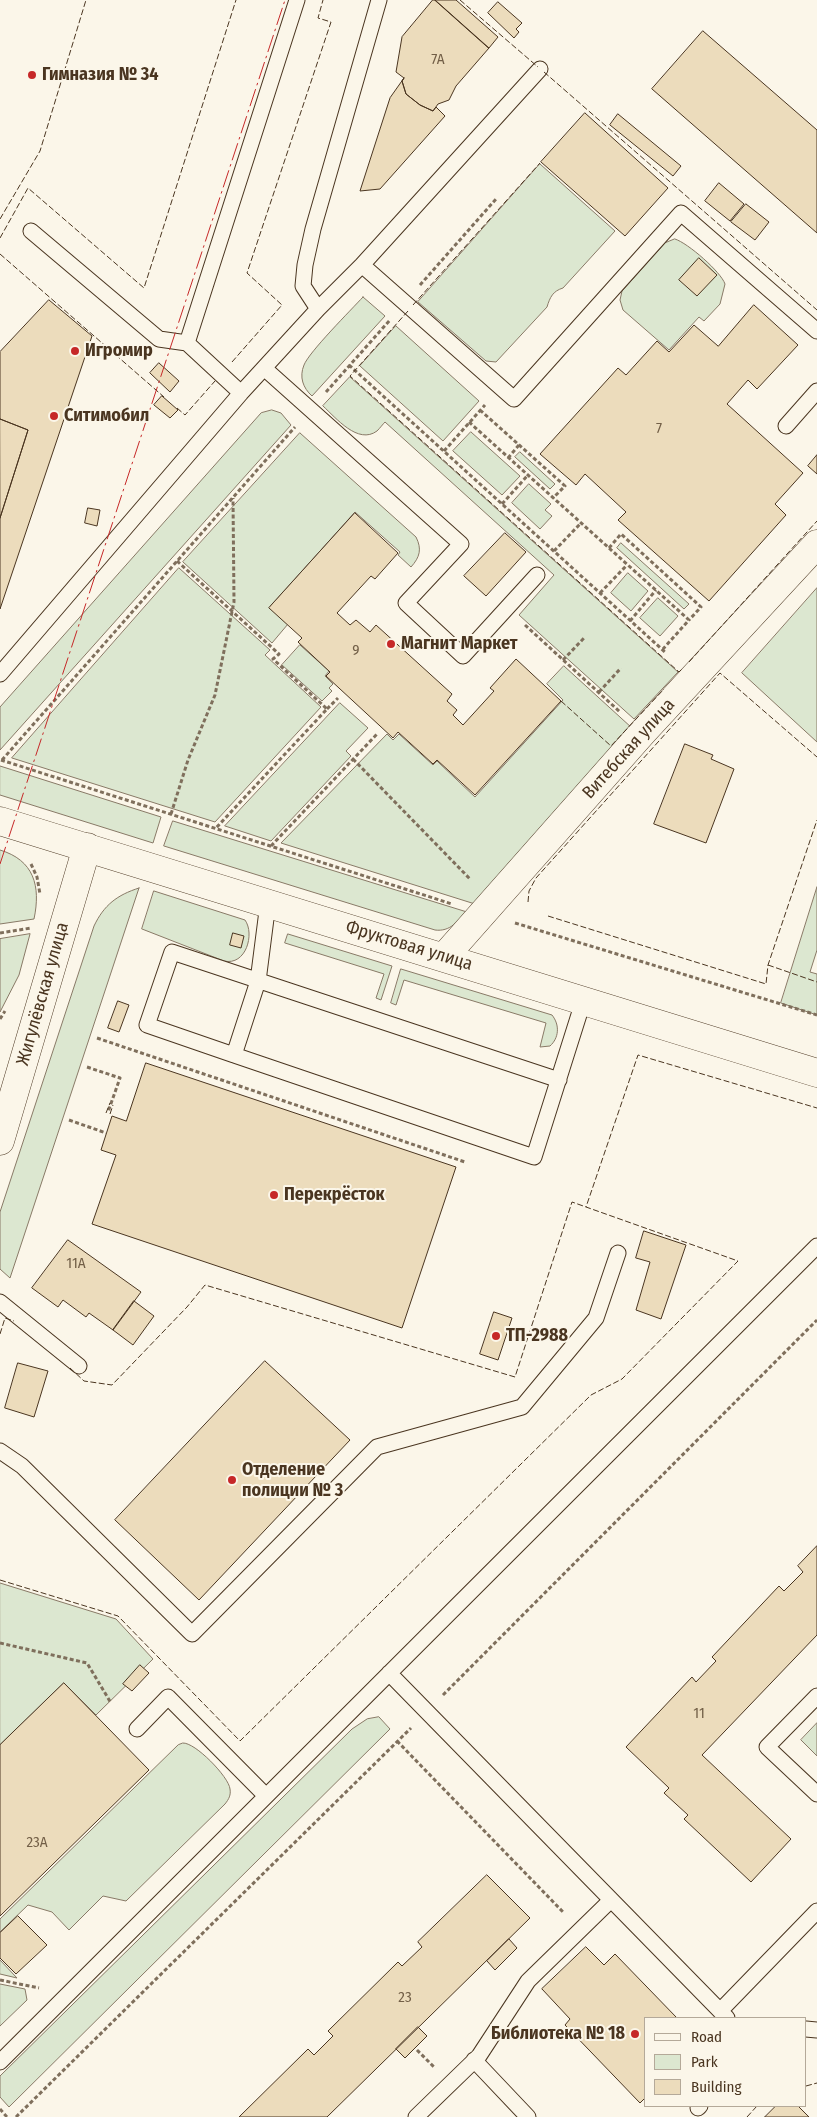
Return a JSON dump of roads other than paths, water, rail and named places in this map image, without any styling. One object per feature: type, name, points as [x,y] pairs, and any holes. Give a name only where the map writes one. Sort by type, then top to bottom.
[{"type":"street","name":"Витебская улица","points":[[444,957],[643,732],[817,544]]},
{"type":"street","name":"Фруктовая улица","points":[[0,821],[817,1073]]},
{"type":"street","name":"Жигулёвская улица","points":[[0,1141],[87,847]]},
{"type":"lane","points":[[187,343],[297,0]]},
{"type":"lane","points":[[318,309],[304,286],[305,265],[313,229],[379,0]]},
{"type":"lane","points":[[0,674],[241,393],[318,309],[362,265],[540,69]]},
{"type":"lane","points":[[362,265],[514,399],[681,213],[817,331]]},
{"type":"lane","points":[[31,232],[159,339],[187,343],[241,393]]},
{"type":"lane","points":[[264,368],[461,544],[406,603],[463,656],[537,575]]},
{"type":"lane","points":[[786,426],[817,391]]},
{"type":"lane","points":[[234,1055],[258,981],[268,903]]},
{"type":"lane","points":[[558,1080],[172,952],[147,1026],[534,1157],[583,1002]]},
{"type":"lane","points":[[0,2062],[817,1246]]},
{"type":"lane","points":[[0,1451],[22,1466],[192,1634],[378,1446],[522,1407],[596,1318],[618,1252]]},
{"type":"lane","points":[[0,1302],[79,1366]]},
{"type":"lane","points":[[389,1673],[723,2015],[817,1910]]},
{"type":"lane","points":[[817,1696],[768,1746],[817,1794]]},
{"type":"lane","points":[[137,1729],[168,1697],[266,1796]]},
{"type":"lane","points":[[416,2117],[474,2060],[528,1981],[610,1900]]},
{"type":"lane","points":[[474,2060],[528,2117]]},
{"type":"place","name":"Гимназия № 34","points":[[32,75]]},
{"type":"place","name":"Игромир","points":[[75,351]]},
{"type":"place","name":"Ситимобил","points":[[54,416]]},
{"type":"place","name":"Магнит Маркет","points":[[391,644]]},
{"type":"place","name":"Перекрёсток","points":[[274,1195]]},
{"type":"place","name":"ТП-2988","points":[[496,1336]]},
{"type":"place","name":"Отделение полиции № 3","points":[[232,1480]]},
{"type":"place","name":"Библиотека № 18","points":[[635,2034]]}]
